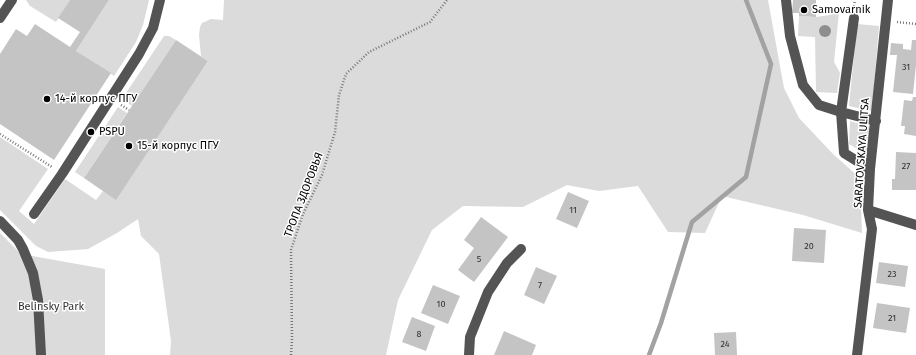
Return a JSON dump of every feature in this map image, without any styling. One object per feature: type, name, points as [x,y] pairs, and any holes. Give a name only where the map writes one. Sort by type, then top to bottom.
[{"type":"street","points":[[0,18],[12,0]]},
{"type":"street","points":[[34,214],[62,174],[139,54],[152,28],[160,0]]},
{"type":"street","points":[[786,0],[790,36],[803,85],[819,105],[876,121]]},
{"type":"street","name":"SARATOVSKAYA ULITSA","points":[[857,355],[872,229],[868,210],[870,169],[888,0]]},
{"type":"street","points":[[854,18],[841,112],[844,153],[870,169]]},
{"type":"street","points":[[868,210],[916,225]]},
{"type":"street","points":[[0,221],[18,240],[33,273],[38,300],[41,355]]},
{"type":"street","points":[[469,355],[470,337],[488,292],[507,263],[521,249]]},
{"type":"path","name":"ТРОПА ЗДОРОВЬЯ","points":[[291,355],[291,250],[303,214],[322,175],[335,132],[339,95],[346,74],[369,52],[430,22],[447,0]]},
{"type":"path","points":[[0,134],[62,174]]},
{"type":"green space","points":[[26,0],[70,0],[56,22],[30,6]]},
{"type":"green space","points":[[109,0],[149,0],[143,25],[136,42],[114,76],[76,51]]},
{"type":"green space","points":[[224,0],[768,0],[784,88],[799,118],[833,154],[860,178],[862,233],[803,215],[722,196],[705,233],[668,232],[638,186],[599,191],[567,185],[523,207],[463,206],[432,230],[398,300],[386,355],[170,355],[171,341],[159,254],[141,236],[138,219],[117,233],[88,249],[48,252],[36,246],[0,210],[0,137],[48,169],[19,211],[34,224],[65,179],[96,200],[103,191],[116,199],[208,61],[201,56],[199,35],[200,27],[202,23],[211,19],[223,20]]},
{"type":"green space","points":[[836,6],[839,12],[834,62],[840,73],[837,93],[816,92],[815,37],[798,36],[799,16],[816,17],[830,15]]},
{"type":"green space","points":[[857,24],[879,26],[872,111],[849,106]]},
{"type":"green space","points":[[164,36],[169,36],[176,40],[132,106],[122,99]]},
{"type":"green space","points":[[118,107],[127,113],[84,178],[75,172]]},
{"type":"green space","points":[[850,121],[870,127],[869,151],[859,150],[849,144]]},
{"type":"green space","name":"Belinsky Park","points":[[0,233],[21,254],[105,269],[105,355],[0,355]]},
{"type":"building","name":"14-й корпус ПГУ","points":[[70,0],[109,0],[76,51],[111,73],[54,160],[0,124],[0,54],[16,29],[27,36],[35,24],[70,47],[80,32],[58,18]]},
{"type":"building","name":"Samovarnik","points":[[793,0],[816,0],[816,17],[799,16],[799,13],[792,13]]},
{"type":"building","name":"15-й корпус ПГУ","points":[[176,40],[208,61],[116,200],[84,178]]},
{"type":"building","points":[[912,40],[916,40],[916,65],[913,94],[893,92],[897,55],[890,55],[891,43],[903,44],[903,49],[911,50]]},
{"type":"building","points":[[913,97],[916,97],[916,136],[904,134],[905,126],[901,126],[904,100],[912,101]]},
{"type":"building","points":[[896,152],[916,153],[916,190],[892,190],[892,179],[895,179]]},
{"type":"building","points":[[568,192],[589,201],[577,228],[556,219]]},
{"type":"building","points":[[481,217],[508,237],[474,282],[458,270],[474,248],[464,240]]},
{"type":"building","points":[[794,228],[826,230],[824,263],[792,261]]},
{"type":"building","points":[[879,262],[908,266],[905,287],[876,283]]},
{"type":"building","points":[[536,267],[557,276],[544,304],[524,295]]},
{"type":"building","points":[[433,285],[460,296],[448,324],[421,313]]},
{"type":"building","points":[[877,303],[910,308],[906,333],[873,328]]},
{"type":"building","points":[[412,317],[435,326],[426,351],[402,342]]},
{"type":"building","points":[[504,331],[536,345],[532,355],[494,355]]},
{"type":"building","points":[[736,332],[737,355],[715,355],[714,333]]},
{"type":"waterway","points":[[649,355],[661,323],[692,222],[746,177],[771,64],[746,0]]},
{"type":"place","name":"Samovarnik","points":[[804,10]]},
{"type":"place","name":"14-й корпус ПГУ","points":[[47,99]]},
{"type":"place","name":"PSPU","points":[[91,132]]},
{"type":"place","name":"15-й корпус ПГУ","points":[[129,146]]}]
